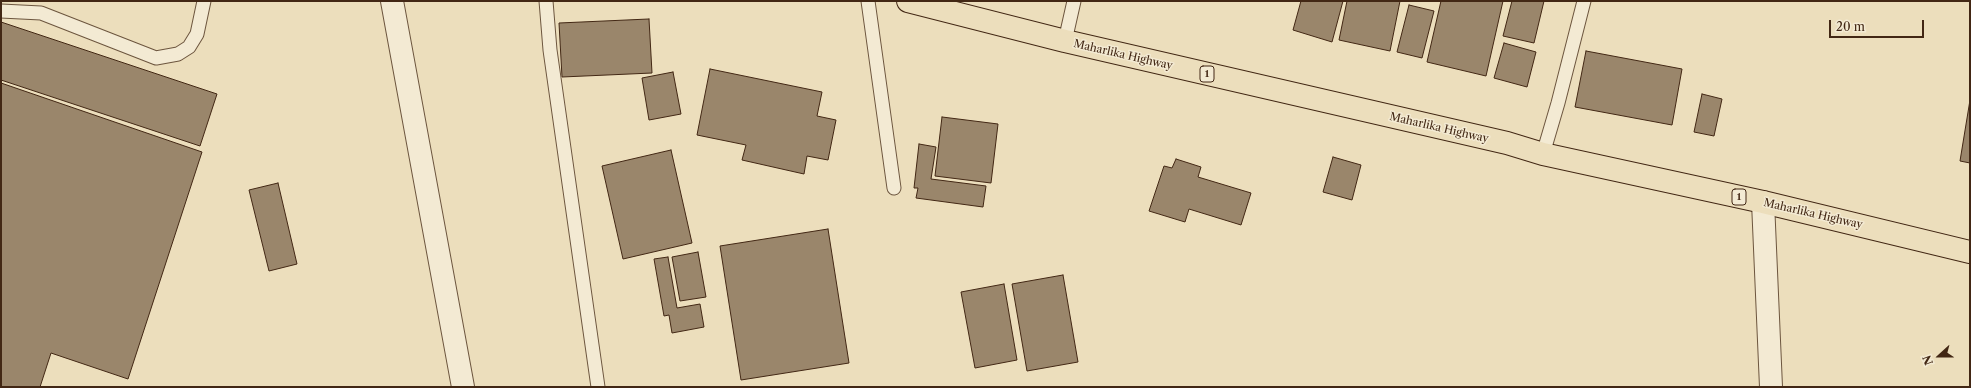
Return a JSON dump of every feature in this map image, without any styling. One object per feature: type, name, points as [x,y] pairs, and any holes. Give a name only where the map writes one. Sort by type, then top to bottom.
[{"type":"main road","name":"Maharlika Highway","points":[[908,1],[1065,41],[1507,143],[1543,154],[1763,202],[1970,252]]},
{"type":"street","points":[[392,1],[463,387]]},
{"type":"street","points":[[1763,202],[1771,387]]},
{"type":"lane","points":[[1,11],[41,13],[156,58],[178,54],[189,47],[197,34],[204,1]]},
{"type":"lane","points":[[546,1],[550,50],[598,387]]},
{"type":"lane","points":[[868,1],[894,188]]},
{"type":"lane","points":[[1065,41],[1074,1]]},
{"type":"lane","points":[[1543,154],[1558,103],[1584,1]]},
{"type":"building","points":[[1301,1],[1343,1],[1332,42],[1293,30]]},
{"type":"building","points":[[1347,1],[1400,1],[1390,51],[1339,40]]},
{"type":"building","points":[[1441,1],[1503,1],[1486,76],[1427,62]]},
{"type":"building","points":[[1512,1],[1544,1],[1534,43],[1503,36]]},
{"type":"building","points":[[1409,5],[1434,11],[1422,58],[1397,52]]},
{"type":"building","points":[[649,19],[652,73],[562,77],[559,23]]},
{"type":"building","points":[[1,22],[217,94],[200,146],[1,80]]},
{"type":"building","points":[[1504,43],[1536,52],[1527,87],[1494,78]]},
{"type":"building","points":[[1586,51],[1682,69],[1672,125],[1575,107]]},
{"type":"building","points":[[710,69],[822,92],[817,116],[836,120],[828,160],[807,156],[804,174],[742,160],[746,145],[697,135]]},
{"type":"building","points":[[673,72],[681,114],[649,120],[642,78]]},
{"type":"building","points":[[1,83],[202,152],[128,379],[51,353],[40,387],[1,387]]},
{"type":"building","points":[[1702,94],[1722,99],[1714,136],[1694,132]]},
{"type":"building","points":[[1970,100],[1970,163],[1960,161]]},
{"type":"building","points":[[942,117],[998,124],[991,183],[935,176]]},
{"type":"building","points":[[919,144],[936,147],[931,179],[986,186],[983,207],[916,198],[918,188],[914,188]]},
{"type":"building","points":[[671,150],[692,243],[623,259],[602,166]]},
{"type":"building","points":[[1333,157],[1361,165],[1352,200],[1323,192]]},
{"type":"building","points":[[1176,159],[1201,167],[1198,177],[1251,193],[1241,225],[1189,209],[1185,222],[1149,211],[1164,166],[1172,168]]},
{"type":"building","points":[[278,183],[297,264],[269,271],[249,190]]},
{"type":"building","points":[[828,229],[849,363],[741,380],[720,246]]},
{"type":"building","points":[[698,252],[706,297],[680,301],[672,257]]},
{"type":"building","points":[[668,257],[677,308],[700,304],[704,327],[672,333],[669,315],[664,316],[654,259]]},
{"type":"building","points":[[1063,275],[1078,362],[1027,371],[1012,284]]},
{"type":"building","points":[[1004,284],[1017,360],[975,368],[961,292]]}]
